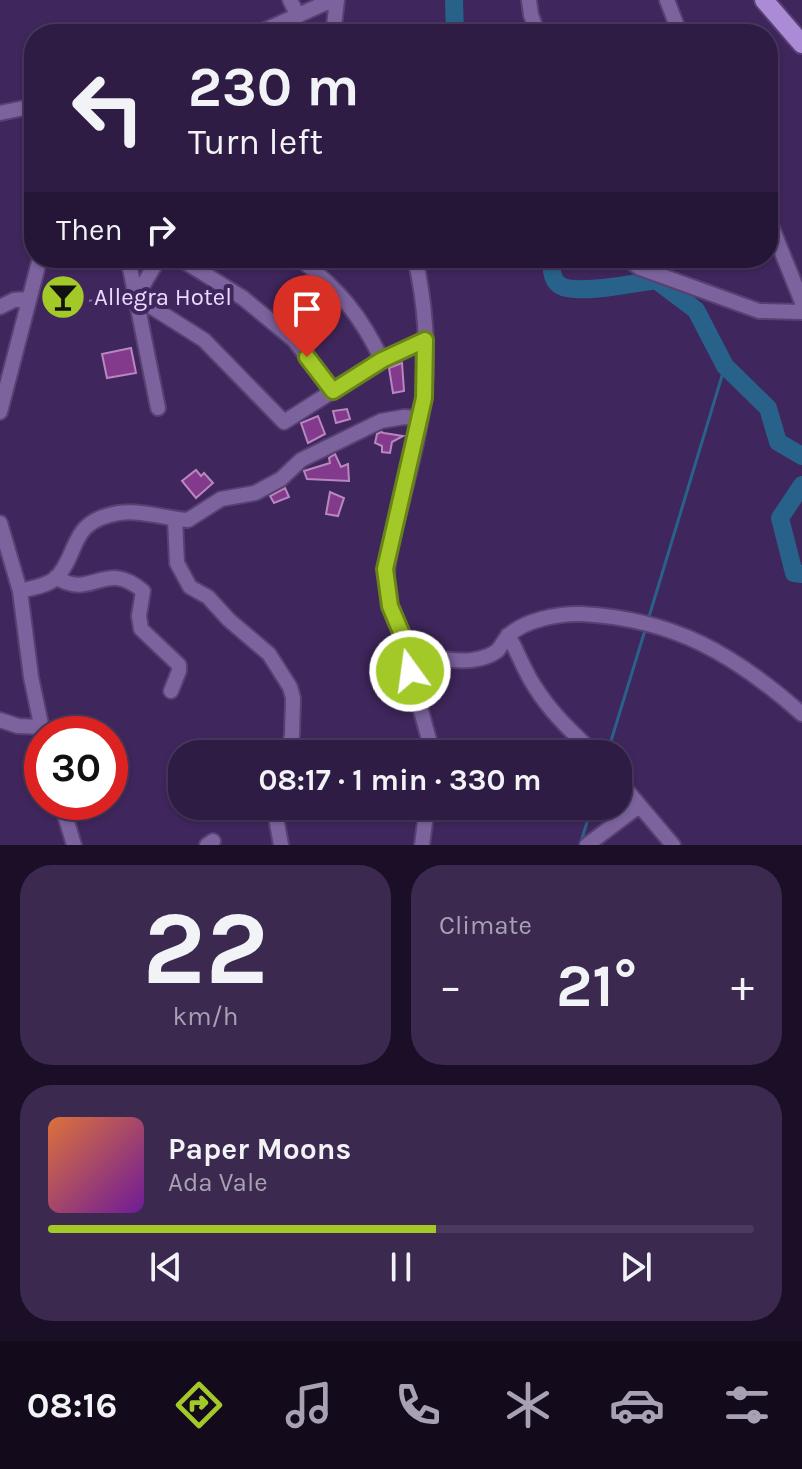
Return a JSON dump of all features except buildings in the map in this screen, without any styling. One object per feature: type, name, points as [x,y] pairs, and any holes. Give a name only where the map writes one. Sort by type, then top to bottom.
[{"type":"main road","points":[[764,0],[802,44]]},
{"type":"street","points":[[290,0],[298,16]]},
{"type":"street","points":[[279,24],[335,0],[334,24]]},
{"type":"street","points":[[529,0],[534,24]]},
{"type":"street","points":[[667,0],[676,24]]},
{"type":"street","points":[[0,113],[24,108]]},
{"type":"street","points":[[778,243],[802,302]]},
{"type":"street","points":[[0,412],[37,268]]},
{"type":"street","points":[[130,268],[158,408]]},
{"type":"street","points":[[136,297],[153,268]]},
{"type":"street","points":[[195,268],[243,298],[294,340],[333,391]]},
{"type":"street","points":[[311,268],[364,323],[382,360]]},
{"type":"street","points":[[416,268],[426,377],[421,418],[385,569],[390,606],[406,644],[408,664],[429,740]]},
{"type":"street","points":[[640,268],[759,311],[802,312]]},
{"type":"street","points":[[136,297],[204,340],[284,422],[382,360],[425,340]]},
{"type":"street","points":[[0,307],[14,300],[28,299]]},
{"type":"street","points":[[20,591],[48,583],[56,577],[81,532],[104,517],[144,513],[175,519],[194,518],[221,499],[255,493],[281,479],[301,460],[381,421],[421,418]]},
{"type":"street","points":[[175,519],[177,563],[190,587],[208,597],[229,620],[269,654],[290,687],[293,698],[289,740]]},
{"type":"street","points":[[0,523],[20,591],[40,716]]},
{"type":"street","points":[[56,577],[85,585],[111,576],[120,577],[143,591],[139,616],[141,629],[179,665],[171,691]]},
{"type":"street","points":[[406,644],[439,657],[475,659],[497,651],[508,635],[541,619],[578,614],[661,626],[703,642],[771,687],[802,714]]},
{"type":"street","points":[[508,635],[523,660],[530,680],[556,717],[580,740]]},
{"type":"street","points":[[0,720],[24,727]]},
{"type":"street","points":[[632,797],[673,845]]},
{"type":"street","points":[[587,845],[639,806]]},
{"type":"street","points":[[66,820],[74,845]]},
{"type":"street","points":[[277,820],[281,845]]},
{"type":"street","points":[[422,845],[425,820]]},
{"type":"path","points":[[28,299],[47,304],[136,297]]},
{"type":"waterway","points":[[454,0],[455,24]]},
{"type":"waterway","points":[[552,268],[558,284],[569,288],[593,289],[656,280],[696,310],[725,366],[768,408],[778,442],[802,456]]},
{"type":"waterway","points":[[648,620],[725,366]]},
{"type":"waterway","points":[[802,485],[780,518],[794,573],[802,574]]},
{"type":"waterway","points":[[611,740],[646,627]]},
{"type":"waterway","points":[[580,845],[588,820]]},
{"type":"place","name":"Allegra Hotel","points":[[63,297]]},
{"type":"route","points":[[307,357],[333,391],[382,360],[425,340],[426,377],[421,418],[385,569],[390,606],[406,644],[410,671]]}]
